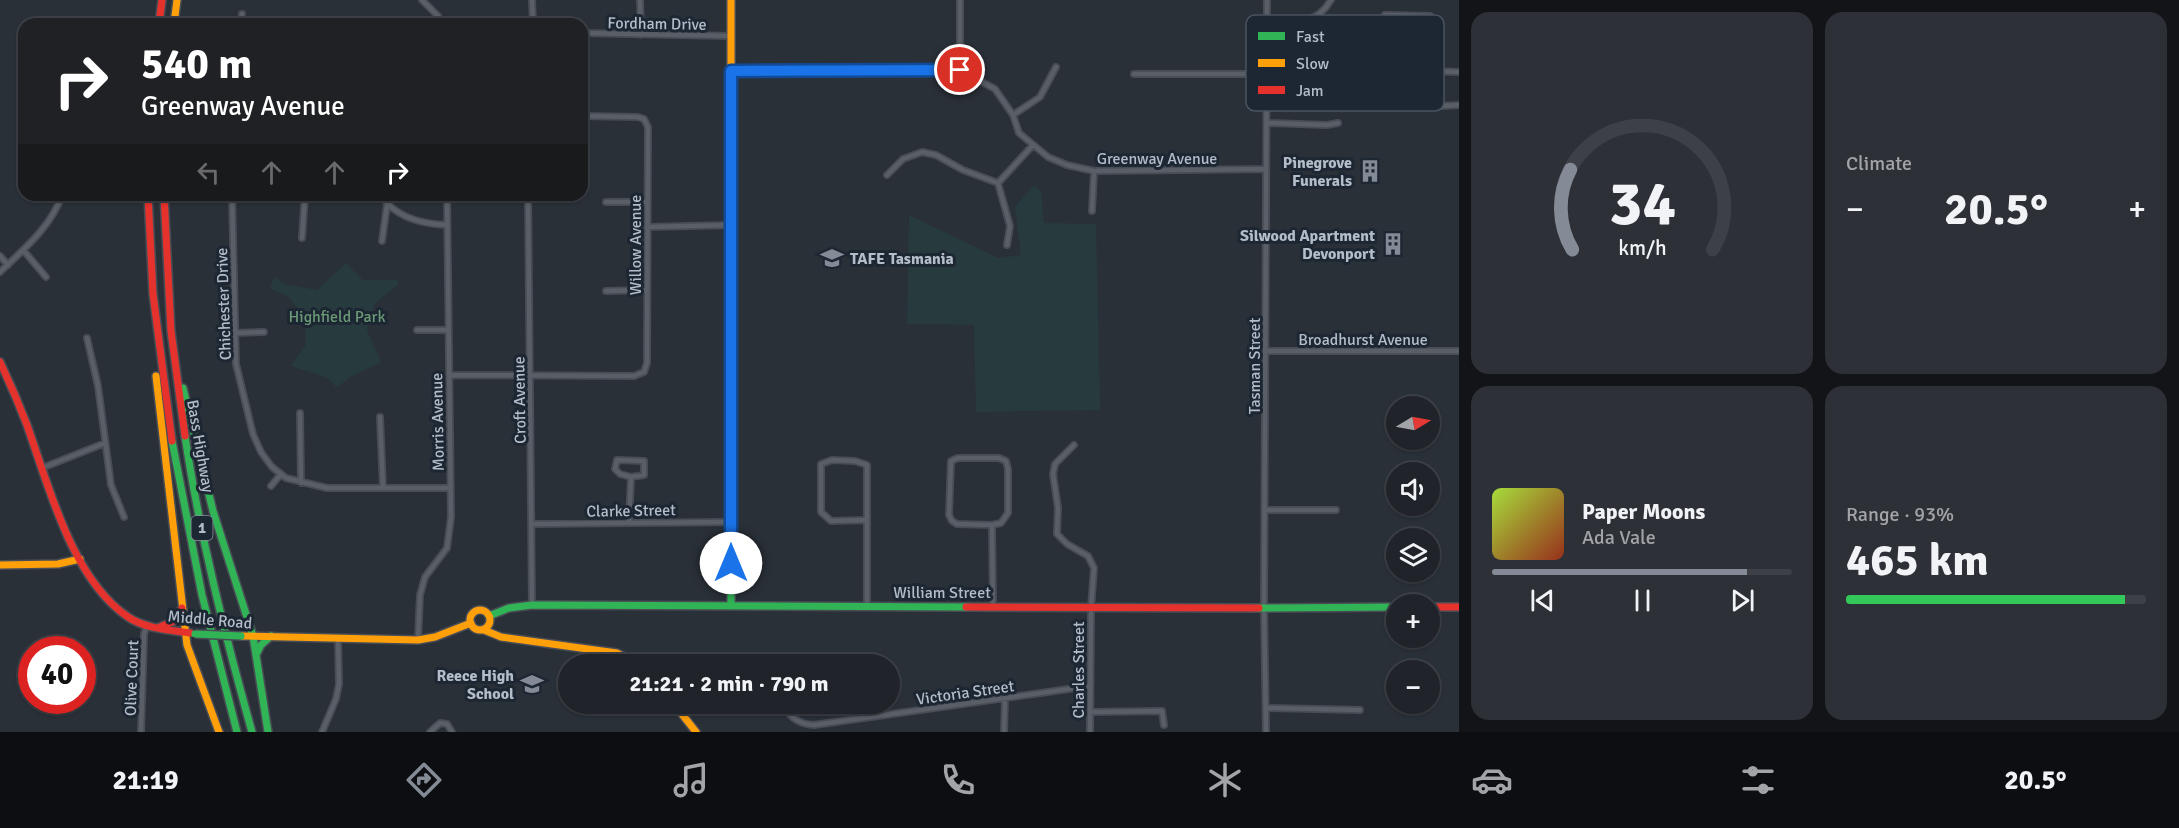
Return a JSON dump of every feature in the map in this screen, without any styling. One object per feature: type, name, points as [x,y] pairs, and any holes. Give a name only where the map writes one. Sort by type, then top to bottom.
[{"type":"main road","points":[[160,18],[161,0]]},
{"type":"main road","points":[[175,18],[177,0]]},
{"type":"main road","points":[[731,0],[731,605]]},
{"type":"main road","name":"Bass Highway","points":[[148,201],[150,260],[162,378],[202,597],[237,732]]},
{"type":"main road","name":"Bass Highway","points":[[164,201],[170,321],[183,432],[223,623],[252,732]]},
{"type":"main road","points":[[150,260],[154,359],[185,633],[187,645],[219,732]]},
{"type":"main road","points":[[170,321],[189,419],[213,511],[253,636],[268,732]]},
{"type":"main road","name":"Middle Road","points":[[0,362],[80,559],[93,582],[106,598],[129,617],[147,625],[185,633],[338,639],[418,640],[435,637],[471,623]]},
{"type":"main road","points":[[0,565],[58,564],[80,559]]},
{"type":"main road","points":[[158,628],[169,625],[178,618],[183,604]]},
{"type":"main road","name":"William Street","points":[[489,615],[509,608],[532,605],[1386,607]]},
{"type":"main road","points":[[1440,607],[1459,607]]},
{"type":"main road","points":[[484,630],[489,625],[489,615],[485,611],[478,610],[471,616],[471,623],[477,630],[484,630],[501,637],[617,654]]},
{"type":"main road","points":[[256,656],[261,645],[271,636]]},
{"type":"main road","points":[[682,714],[696,732]]},
{"type":"street","points":[[422,0],[439,18]]},
{"type":"street","points":[[532,0],[533,18]]},
{"type":"street","points":[[640,0],[641,35]]},
{"type":"street","points":[[960,0],[960,70]]},
{"type":"street","points":[[1319,15],[1331,0]]},
{"type":"street","name":"Fordham Drive","points":[[588,33],[731,36]]},
{"type":"street","points":[[1013,115],[1040,97],[1056,67]]},
{"type":"street","name":"Greenway Avenue","points":[[731,71],[960,70],[994,89],[1013,115],[1019,133],[1048,157],[1067,165],[1094,171],[1266,169]]},
{"type":"street","points":[[1444,72],[1459,72]]},
{"type":"street","points":[[1134,74],[1246,74]]},
{"type":"street","name":"Tasman Street","points":[[1266,732],[1264,607],[1267,111]]},
{"type":"street","name":"Willow Avenue","points":[[531,375],[634,376],[644,372],[648,363],[648,127],[644,119],[630,116],[588,116]]},
{"type":"street","points":[[1267,123],[1327,125],[1338,123]]},
{"type":"street","points":[[998,183],[1033,145]]},
{"type":"street","points":[[887,175],[903,159],[922,152],[936,155],[963,170],[998,183]]},
{"type":"street","points":[[1092,211],[1094,171]]},
{"type":"street","points":[[998,183],[1010,226],[1007,244]]},
{"type":"street","points":[[0,272],[24,251],[51,217],[59,201]]},
{"type":"street","name":"Chichester Drive","points":[[232,201],[236,364],[253,434],[261,452],[272,467],[286,478],[327,488],[450,488]]},
{"type":"street","points":[[302,238],[305,201]]},
{"type":"street","points":[[385,201],[400,214],[425,224],[447,225]]},
{"type":"street","name":"Morris Avenue","points":[[418,640],[420,595],[425,577],[447,548],[451,517],[447,201]]},
{"type":"street","name":"Croft Avenue","points":[[528,201],[532,605]]},
{"type":"street","points":[[606,202],[647,202]]},
{"type":"street","points":[[382,241],[387,205]]},
{"type":"street","points":[[648,227],[731,225]]},
{"type":"street","points":[[24,251],[46,278]]},
{"type":"street","points":[[0,256],[8,265]]},
{"type":"street","points":[[606,291],[647,290]]},
{"type":"street","points":[[417,330],[448,330]]},
{"type":"street","points":[[235,333],[264,332]]},
{"type":"street","points":[[87,339],[99,386],[111,485],[124,518]]},
{"type":"street","name":"Broadhurst Avenue","points":[[1267,351],[1459,351]]},
{"type":"street","points":[[449,375],[531,375]]},
{"type":"street","points":[[300,413],[301,483]]},
{"type":"street","points":[[380,417],[383,488]]},
{"type":"street","points":[[42,468],[105,443]]},
{"type":"street","name":"Charles Street","points":[[1074,445],[1054,464],[1053,474],[1058,508],[1057,534],[1067,544],[1088,556],[1094,568],[1091,608],[1090,732]]},
{"type":"street","points":[[958,458],[999,458],[1006,461],[1008,513],[1001,523],[992,525],[957,524],[952,521],[949,515],[951,461],[958,458]]},
{"type":"street","points":[[617,460],[645,461],[644,475],[631,477],[620,474],[615,469],[617,460]]},
{"type":"street","points":[[867,520],[831,521],[821,512],[821,464],[832,460],[855,461],[867,465],[867,520],[867,606]]},
{"type":"street","points":[[271,486],[281,474]]},
{"type":"street","points":[[629,522],[631,477]]},
{"type":"street","points":[[1265,510],[1336,510]]},
{"type":"street","name":"Clarke Street","points":[[532,524],[731,522]]},
{"type":"street","points":[[992,525],[993,606]]},
{"type":"street","name":"Olive Court","points":[[141,732],[144,634],[147,625]]},
{"type":"street","points":[[322,732],[336,699],[339,684],[338,639]]},
{"type":"street","name":"Victoria Street","points":[[900,713],[1090,686]]},
{"type":"street","points":[[1005,699],[1005,732]]},
{"type":"street","points":[[1266,708],[1360,710]]},
{"type":"street","points":[[1090,712],[1162,711],[1164,725]]},
{"type":"street","name":"Victoria Street","points":[[789,714],[792,719],[814,725],[895,714]]},
{"type":"street","points":[[430,732],[440,723],[447,724],[452,732]]},
{"type":"green space","points":[[1034,185],[1041,191],[1044,223],[1096,224],[1100,410],[976,412],[974,325],[907,324],[909,215],[998,258],[1021,255],[1015,207]]},
{"type":"green space","name":"Highfield Park","points":[[346,263],[363,280],[398,280],[398,285],[375,303],[367,330],[381,362],[350,377],[336,387],[328,378],[291,366],[306,344],[304,317],[288,296],[270,289],[274,277],[285,284],[317,290]]},
{"type":"traffic: fast","points":[[731,371],[731,605]]},
{"type":"traffic: fast","points":[[183,388],[213,511],[253,636],[268,732]]},
{"type":"traffic: fast","points":[[185,436],[214,586],[252,732]]},
{"type":"traffic: fast","points":[[172,441],[202,595],[237,732]]},
{"type":"traffic: fast","points":[[489,616],[509,608],[532,605],[966,607]]},
{"type":"traffic: fast","points":[[1259,608],[1386,607]]},
{"type":"traffic: fast","points":[[195,634],[241,636]]},
{"type":"traffic: fast","points":[[256,655],[261,645],[271,636]]},
{"type":"traffic: slow","points":[[175,18],[177,0]]},
{"type":"traffic: slow","points":[[731,0],[731,371]]},
{"type":"traffic: slow","points":[[156,376],[187,645],[219,732]]},
{"type":"traffic: slow","points":[[0,565],[58,564],[80,559]]},
{"type":"traffic: slow","points":[[480,610],[487,613],[490,620],[487,627],[480,630],[473,627],[470,620],[473,613],[480,610]]},
{"type":"traffic: slow","points":[[241,636],[418,640],[435,637],[471,623]]},
{"type":"traffic: slow","points":[[484,630],[501,637],[619,654]]},
{"type":"traffic: slow","points":[[682,714],[696,732]]},
{"type":"traffic: jam","points":[[160,18],[162,0]]},
{"type":"traffic: jam","points":[[148,201],[153,294],[172,441]]},
{"type":"traffic: jam","points":[[164,201],[171,331],[185,436]]},
{"type":"traffic: jam","points":[[0,362],[27,425],[65,530],[92,580],[108,600],[135,621],[158,628],[190,633]]},
{"type":"traffic: jam","points":[[966,607],[1259,608]]},
{"type":"traffic: jam","points":[[1440,607],[1459,607]]},
{"type":"traffic: jam","points":[[160,627],[174,621],[182,608]]},
{"type":"place","name":"Pinegrove Funerals","points":[[1370,171]]},
{"type":"place","name":"Silwood Apartment Devonport","points":[[1393,244]]},
{"type":"place","name":"TAFE Tasmania","points":[[832,258]]},
{"type":"place","name":"Reece High School","points":[[532,684]]},
{"type":"route","points":[[731,563],[731,71],[960,70]]}]
